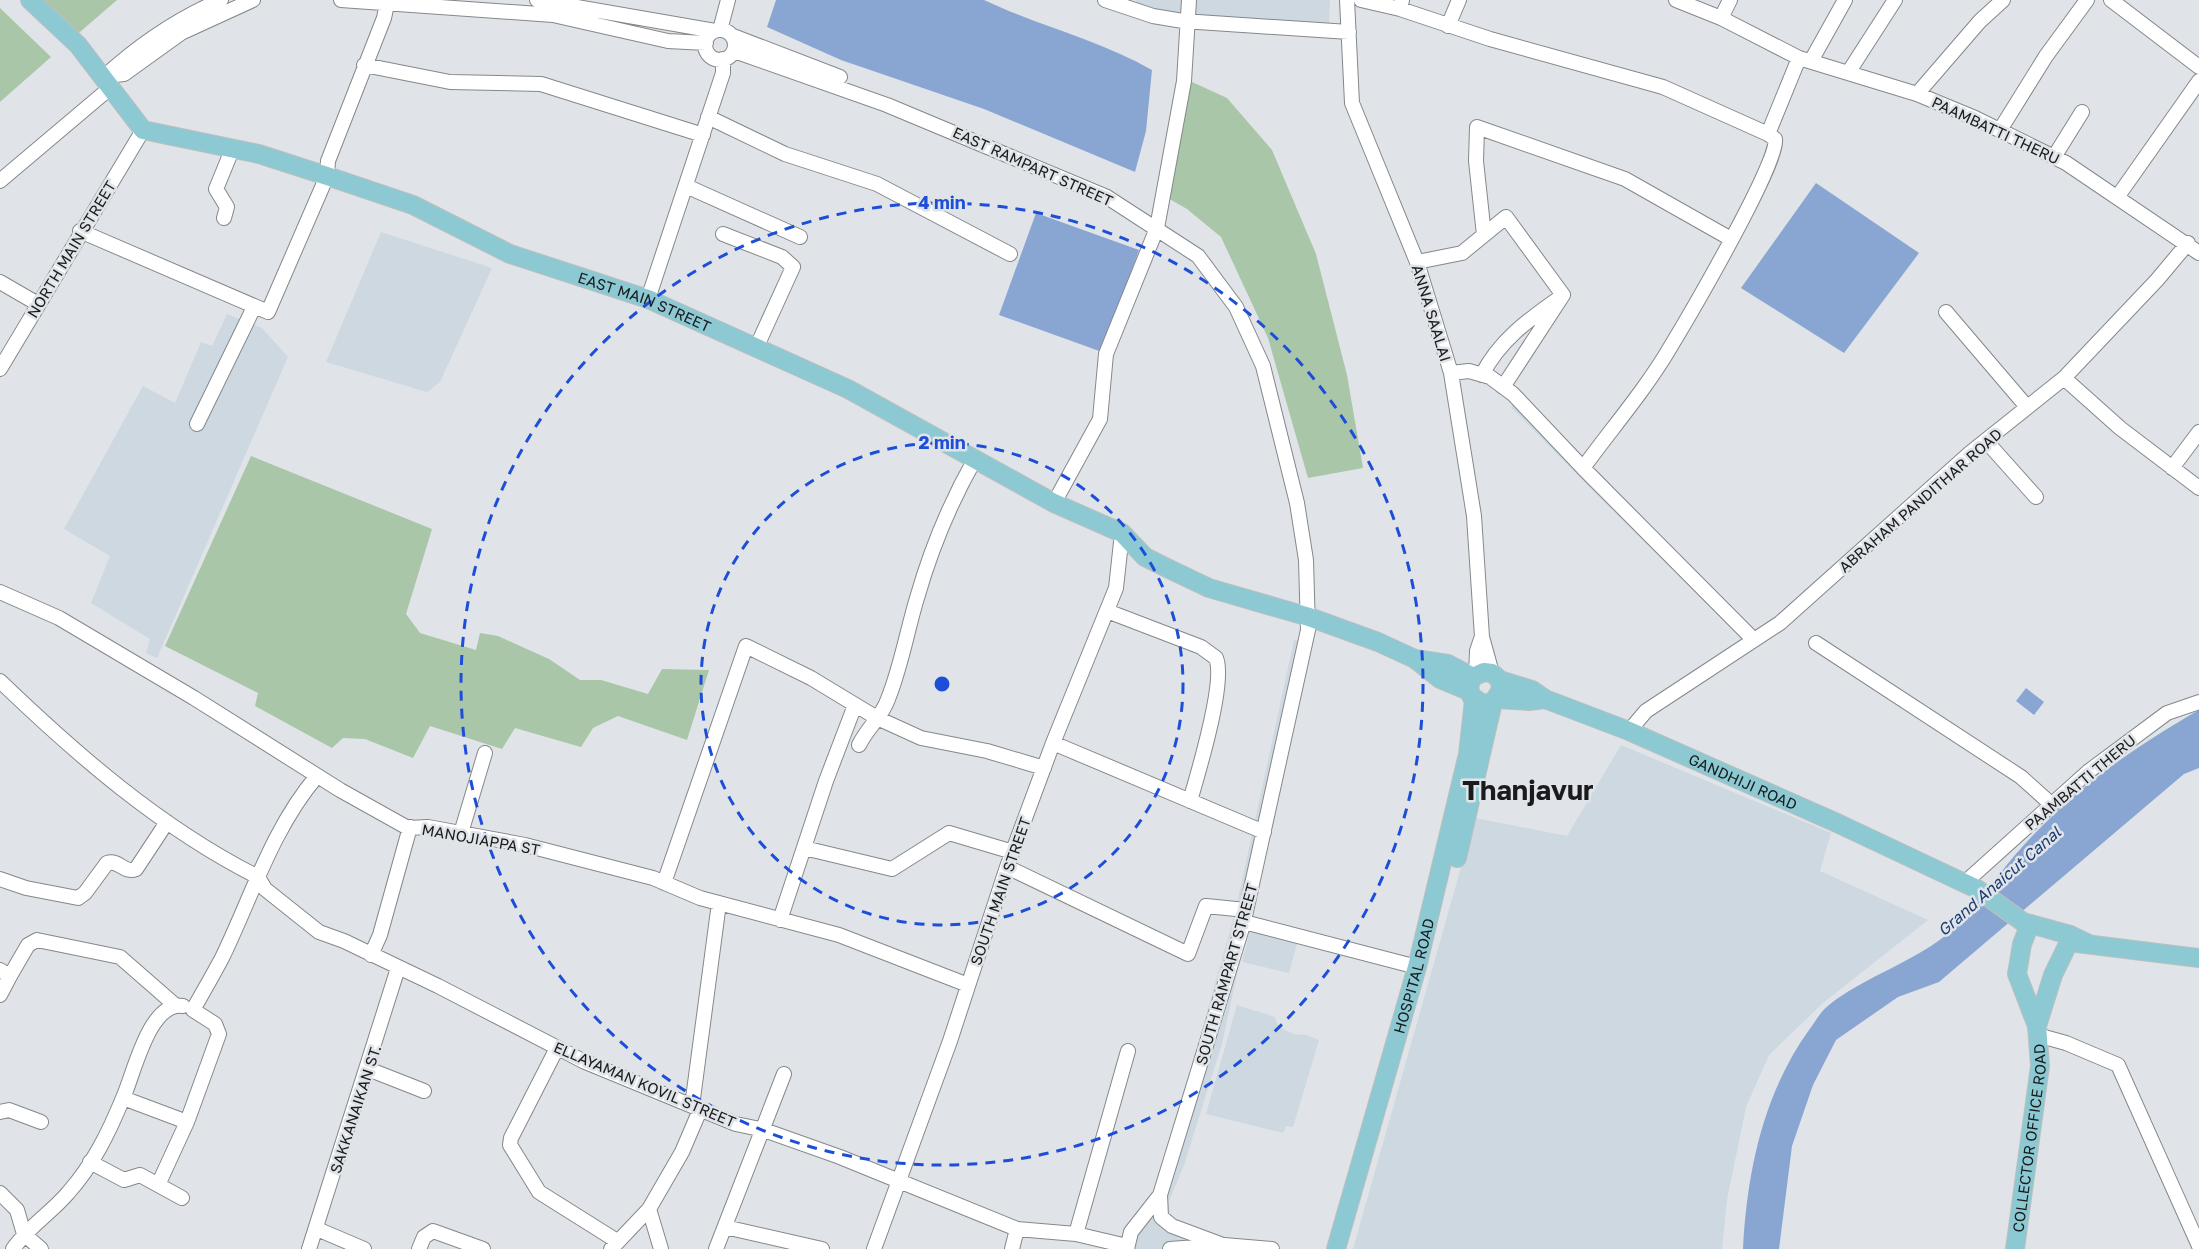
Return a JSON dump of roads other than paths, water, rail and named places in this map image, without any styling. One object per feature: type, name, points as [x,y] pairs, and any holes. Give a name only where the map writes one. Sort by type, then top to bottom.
[{"type":"main road","points":[[30,0],[78,45],[143,130]]},
{"type":"main road","name":"EAST MAIN STREET","points":[[143,130],[259,154],[327,176],[412,205],[510,254],[648,299],[757,346],[848,389],[1054,503],[1122,533]]},
{"type":"main road","points":[[1122,533],[1145,557],[1209,588],[1309,617],[1415,659],[1440,679],[1481,683]]},
{"type":"main road","name":"GANDHIJI ROAD","points":[[1545,699],[1495,701],[1483,704],[1481,683],[1532,690],[1545,699],[1629,730],[1941,872],[1973,888],[2024,927]]},
{"type":"main road","name":"HOSPITAL ROAD","points":[[1336,1249],[1418,967],[1468,754],[1481,683]]},
{"type":"main road","name":"HOSPITAL ROAD","points":[[1347,1249],[1429,965],[1495,701]]},
{"type":"main road","points":[[2024,927],[2087,943],[2199,958]]},
{"type":"main road","name":"COLLECTOR OFFICE ROAD","points":[[2016,1249],[2040,1066],[2037,1031],[2017,974],[2024,927]]},
{"type":"main road","name":"COLLECTOR OFFICE ROAD","points":[[2037,1031],[2053,975],[2069,939]]},
{"type":"street","points":[[0,181],[107,82],[121,61],[200,9],[220,0]]},
{"type":"street","points":[[107,82],[124,74],[182,33],[253,0]]},
{"type":"street","points":[[341,0],[553,15],[668,41],[706,43],[717,31],[728,0]]},
{"type":"street","points":[[537,0],[717,31],[733,36],[925,110],[1047,162],[1093,186],[1107,197]]},
{"type":"street","points":[[1105,0],[1153,16],[1190,22],[1348,32]]},
{"type":"street","points":[[1054,503],[1100,419],[1106,354],[1157,228],[1184,81],[1190,0]]},
{"type":"street","name":"ANNA SAALAI","points":[[1347,0],[1352,103],[1417,262],[1451,373],[1474,516],[1482,637],[1481,683]]},
{"type":"street","points":[[1361,0],[1401,4],[1448,26],[1663,87],[1775,139],[1776,151],[1731,239],[1671,347],[1583,468]]},
{"type":"street","points":[[1448,26],[1459,0]]},
{"type":"street","name":"PAAMBATTI THERU","points":[[1676,0],[1721,18],[1805,59],[1917,94],[2000,130],[2054,157],[2118,196],[2188,243],[2199,253]]},
{"type":"street","points":[[1721,18],[1730,0]]},
{"type":"street","points":[[1768,134],[1805,59],[1845,0]]},
{"type":"street","points":[[1848,73],[1895,0]]},
{"type":"street","points":[[1917,94],[1980,21],[2003,0]]},
{"type":"street","points":[[2000,130],[2046,56],[2087,0]]},
{"type":"street","points":[[2111,0],[2198,65]]},
{"type":"street","points":[[80,231],[268,312],[327,176],[328,161],[363,65],[384,18],[387,4]]},
{"type":"street","points":[[648,299],[729,55],[733,36]]},
{"type":"street","name":"EAST RAMPART STREET","points":[[706,43],[710,56],[729,55],[887,105],[1107,197],[1198,256],[1236,307],[1263,366],[1297,503],[1305,560],[1309,617]]},
{"type":"street","points":[[363,65],[450,82],[530,83],[549,86],[703,135]]},
{"type":"street","points":[[2118,196],[2199,81]]},
{"type":"street","points":[[2054,157],[2082,112]]},
{"type":"street","points":[[708,117],[785,154],[877,184],[1010,254]]},
{"type":"street","points":[[1484,235],[1476,161],[1477,127],[1625,179],[1731,239]]},
{"type":"street","name":"NORTH MAIN STREET","points":[[0,369],[80,231],[143,130]]},
{"type":"street","points":[[224,218],[227,207],[216,189],[232,150]]},
{"type":"street","points":[[686,186],[800,237]]},
{"type":"street","points":[[1417,262],[1462,253],[1506,218],[1563,295]]},
{"type":"street","points":[[723,234],[782,257],[793,267],[757,346]]},
{"type":"street","name":"ABRAHAM PANDITHAR ROAD","points":[[1629,730],[1646,711],[1780,623],[1986,441],[2064,378],[2157,280],[2188,243]]},
{"type":"street","points":[[0,282],[38,304]]},
{"type":"street","points":[[1482,375],[1490,360],[1519,327],[1563,295]]},
{"type":"street","points":[[1503,387],[1563,295]]},
{"type":"street","points":[[197,424],[254,307]]},
{"type":"street","points":[[1946,312],[2027,407]]},
{"type":"street","points":[[1451,373],[1469,371],[1482,375],[1503,387],[1754,640]]},
{"type":"street","points":[[2064,378],[2120,428],[2199,488]]},
{"type":"street","points":[[2172,468],[2199,432]]},
{"type":"street","points":[[1986,441],[2036,497]]},
{"type":"street","points":[[858,745],[865,731],[888,701],[940,528],[951,500],[975,459]]},
{"type":"street","name":"SOUTH MAIN STREET","points":[[874,1249],[900,1181],[1012,852],[1053,743],[1116,588],[1122,533]]},
{"type":"street","name":"MANOJIAPPA ST","points":[[0,592],[59,618],[194,698],[317,776],[410,827],[428,827],[525,845],[664,883],[719,903],[838,935],[968,985]]},
{"type":"street","points":[[1107,611],[1201,647],[1216,658],[1218,672],[1210,728],[1190,801]]},
{"type":"street","name":"SOUTH RAMPART STREET","points":[[1127,1248],[1131,1232],[1138,1220],[1160,1195],[1245,916],[1309,617]]},
{"type":"street","points":[[1816,643],[2021,777],[2051,804]]},
{"type":"street","points":[[664,883],[746,646],[811,678],[877,718],[921,738],[987,751],[1044,768]]},
{"type":"street","name":"ELLAYAMAN KOVIL STREET","points":[[0,681],[138,804],[252,874],[265,889],[319,932],[398,968],[557,1048],[736,1124],[764,1130],[900,1181],[1017,1230],[1076,1234],[1127,1248]]},
{"type":"street","name":"PAAMBATTI THERU","points":[[1973,888],[2051,804],[2090,771],[2167,713],[2199,702]]},
{"type":"street","points":[[780,920],[855,705]]},
{"type":"street","points":[[1053,743],[1264,832]]},
{"type":"street","points":[[461,833],[485,753]]},
{"type":"street","points":[[193,1010],[221,958],[252,874],[317,776]]},
{"type":"street","points":[[0,879],[26,888],[78,898],[85,893],[107,863],[116,863],[127,870],[136,869],[167,822]]},
{"type":"street","points":[[375,957],[410,827]]},
{"type":"street","points":[[804,848],[892,869],[949,833],[1012,852]]},
{"type":"street","points":[[1007,867],[1188,954],[1206,906],[1418,967]]},
{"type":"street","points":[[557,1048],[511,1138],[510,1145],[539,1192],[614,1245],[649,1209],[682,1152],[696,1108],[719,903]]},
{"type":"street","points":[[0,995],[5,974],[28,945],[37,940],[120,957],[176,1005],[193,1010],[215,1024],[219,1034],[187,1122],[158,1185]]},
{"type":"street","name":"SAKKANAIKAN ST.","points":[[309,1249],[368,1069],[398,968]]},
{"type":"street","points":[[13,1249],[24,1234],[68,1194],[105,1142],[147,1035],[159,1014],[176,1005]]},
{"type":"street","points":[[2037,1031],[2118,1065],[2199,1246]]},
{"type":"street","points":[[1076,1234],[1128,1051]]},
{"type":"street","points":[[368,1069],[424,1091]]},
{"type":"street","points":[[716,1249],[784,1074]]},
{"type":"street","points":[[123,1098],[187,1122]]},
{"type":"street","points":[[0,1112],[9,1110],[41,1122]]},
{"type":"street","points":[[90,1162],[124,1180],[140,1175],[182,1198]]},
{"type":"street","points":[[0,1193],[17,1210],[24,1234],[41,1249]]},
{"type":"street","points":[[1160,1195],[1161,1217],[1172,1226],[1224,1245]]},
{"type":"street","points":[[649,1209],[661,1249]]},
{"type":"street","points":[[725,1227],[822,1249]]},
{"type":"street","points":[[317,1229],[364,1249]]},
{"type":"street","points":[[419,1249],[424,1237],[434,1230],[483,1249]]},
{"type":"street","points":[[1012,1249],[1017,1230]]},
{"type":"street","points":[[1170,1249],[1224,1245],[1272,1249]]},
{"type":"water","points":[[776,0],[984,0],[1132,59],[1152,70],[1146,131],[1135,172],[984,109],[841,60],[767,27]]},
{"type":"water","points":[[1816,183],[1919,253],[1844,353],[1741,288]]},
{"type":"water","points":[[1036,213],[1139,250],[1102,352],[999,315]]},
{"type":"water","points":[[2026,688],[2044,702],[2034,715],[2016,701]]},
{"type":"water","name":"Grand Anaicut Canal","points":[[2199,710],[2199,768],[2184,774],[1939,982],[1898,997],[1836,1040],[1813,1085],[1792,1146],[1779,1249],[1743,1249],[1754,1163],[1769,1107],[1793,1055],[1823,1010],[1858,986],[1940,940],[1962,920],[2023,846],[2084,787],[2150,739]]},
{"type":"district","name":"Thanjavur","points":[[1528,790]]}]
